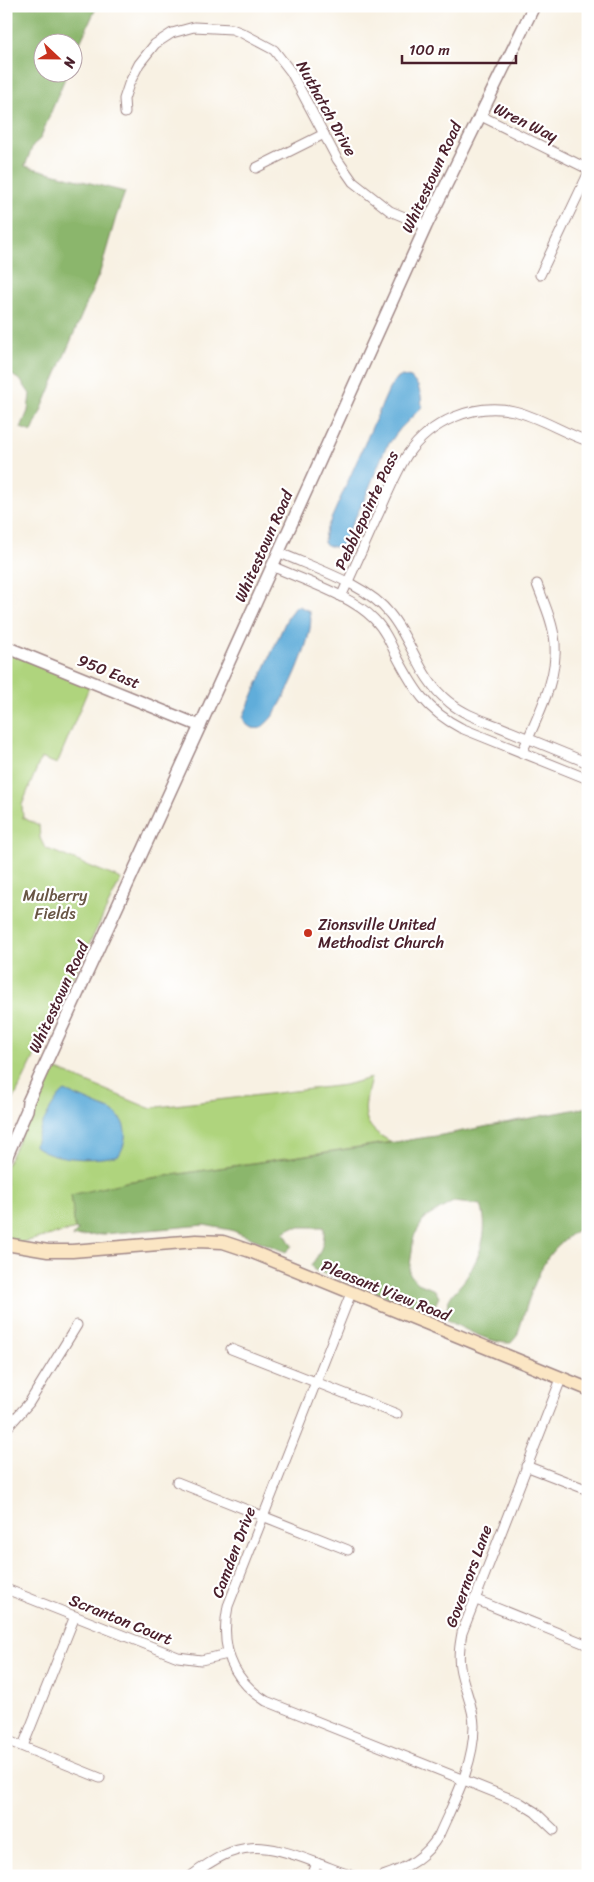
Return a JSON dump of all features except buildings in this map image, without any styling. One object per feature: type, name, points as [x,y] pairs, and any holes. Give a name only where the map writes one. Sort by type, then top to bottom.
[{"type":"main road","name":"Pleasant View Road","points":[[6,1244],[56,1251],[156,1243],[222,1242],[250,1251],[588,1389]]},
{"type":"main road","name":"Pleasant View Road","points":[[6,1253],[37,1258],[69,1259],[155,1248],[167,1244]]},
{"type":"street","name":"Whitestown Road","points":[[6,1158],[27,1110],[28,1102],[426,226],[534,6]]},
{"type":"street","name":"Nuthatch Drive","points":[[124,112],[124,99],[129,84],[139,64],[155,44],[172,33],[194,27],[232,29],[274,50],[291,72],[337,160],[353,182],[390,211],[426,226]]},
{"type":"street","name":"Wren Way","points":[[479,115],[588,169]]},
{"type":"street","points":[[256,168],[324,134]]},
{"type":"street","points":[[540,275],[588,174]]},
{"type":"street","name":"Pebblepointe Pass","points":[[341,597],[403,461],[421,438],[443,422],[461,414],[475,411],[506,410],[531,417],[588,441]]},
{"type":"street","points":[[278,552],[366,592],[388,610],[399,626],[427,678],[448,701],[466,712],[588,763]]},
{"type":"street","points":[[272,566],[362,608],[380,626],[412,686],[435,712],[461,728],[588,779]]},
{"type":"street","points":[[522,753],[550,684],[555,655],[552,627],[537,584]]},
{"type":"street","name":"950 East","points":[[6,647],[200,726]]},
{"type":"street","name":"Whitestown Road","points":[[6,1140],[21,1109],[28,1102]]},
{"type":"street","name":"Camden Drive","points":[[351,1293],[228,1606],[225,1630],[228,1654],[241,1680],[256,1695],[266,1701],[527,1807],[554,1830]]},
{"type":"street","points":[[6,1429],[29,1403],[77,1324]]},
{"type":"street","points":[[231,1349],[397,1414]]},
{"type":"street","name":"Governors Lane","points":[[383,1876],[397,1874],[418,1860],[434,1844],[462,1780],[473,1744],[474,1725],[460,1665],[459,1651],[462,1633],[560,1379]]},
{"type":"street","points":[[526,1466],[588,1490]]},
{"type":"street","points":[[177,1482],[348,1550]]},
{"type":"street","name":"Scranton Court","points":[[6,1589],[178,1657],[202,1660],[228,1654]]},
{"type":"street","points":[[474,1599],[588,1644]]},
{"type":"street","points":[[23,1746],[75,1616]]},
{"type":"street","points":[[6,1740],[100,1778]]},
{"type":"street","points":[[191,1876],[211,1860],[221,1855],[246,1848],[259,1847],[285,1850],[354,1876]]},
{"type":"street","points":[[312,1876],[317,1863]]},
{"type":"green space","points":[[16,6],[97,6],[82,38],[82,32],[32,32],[32,82],[63,82],[40,139],[33,145],[25,166],[125,192],[100,272],[32,432],[21,428],[28,411],[30,394],[21,381],[6,371],[6,232],[9,225],[13,194],[6,164],[6,13]]},
{"type":"green space","name":"Mulberry Fields","points":[[6,652],[90,685],[57,764],[41,758],[22,805],[23,818],[39,825],[40,838],[45,848],[121,879],[6,1115]]},
{"type":"green space","points":[[53,1068],[149,1108],[345,1085],[371,1078],[366,1100],[366,1116],[374,1130],[392,1142],[126,1182],[73,1195],[97,1224],[15,1244],[6,1241],[6,1166]]},
{"type":"green space","points":[[588,1107],[588,1224],[563,1240],[551,1253],[540,1271],[517,1336],[511,1343],[487,1339],[447,1320],[450,1299],[465,1280],[481,1249],[484,1223],[481,1205],[453,1202],[425,1218],[414,1236],[409,1273],[418,1283],[435,1290],[439,1297],[434,1307],[426,1312],[314,1270],[311,1265],[322,1247],[324,1227],[293,1227],[284,1232],[292,1246],[286,1252],[231,1230],[204,1225],[71,1237],[78,1231],[75,1229],[71,1195],[126,1182],[442,1135]]},
{"type":"water","points":[[402,376],[411,378],[418,386],[422,407],[400,429],[385,449],[365,498],[341,546],[334,547],[328,545],[324,543],[328,526],[389,389],[395,380]]},
{"type":"water","points":[[299,606],[309,611],[311,620],[305,648],[299,664],[278,709],[261,728],[252,728],[245,723],[243,717],[288,616],[295,607]]},
{"type":"water","points":[[65,1091],[114,1112],[119,1116],[124,1127],[125,1138],[119,1155],[88,1159],[64,1157],[53,1155],[35,1146],[46,1116]]},
{"type":"place","name":"Zionsville United Methodist Church","points":[[308,933]]}]
